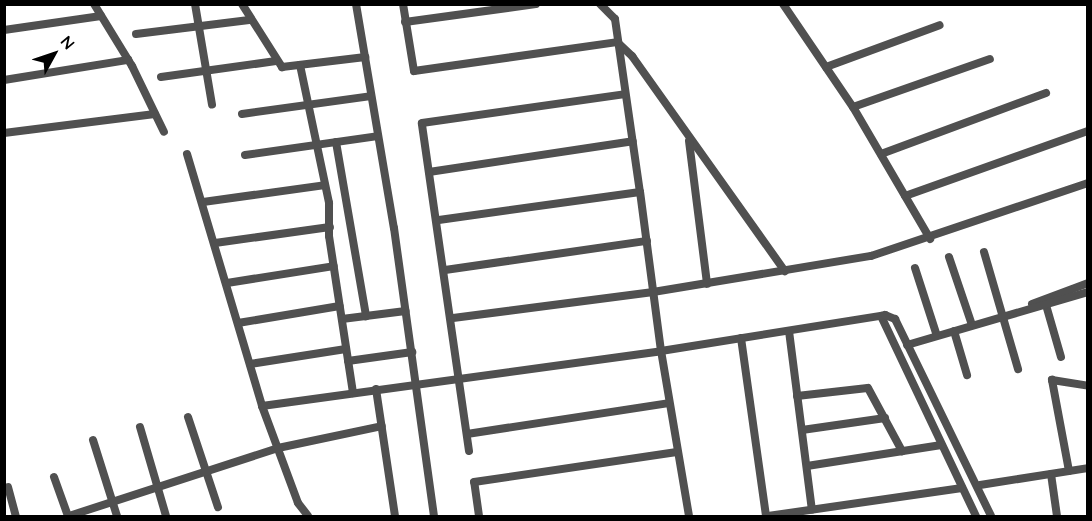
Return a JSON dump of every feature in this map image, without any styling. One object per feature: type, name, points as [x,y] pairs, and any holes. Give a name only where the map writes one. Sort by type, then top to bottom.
[{"type":"street","points":[[94,4],[129,60],[164,132]]},
{"type":"street","points":[[195,4],[212,105]]},
{"type":"street","points":[[242,4],[249,20],[282,67],[365,57]]},
{"type":"street","points":[[356,4],[406,311],[434,516]]},
{"type":"street","points":[[403,4],[414,71],[617,42]]},
{"type":"street","points":[[405,22],[536,4]]},
{"type":"street","points":[[600,4],[615,19],[661,351],[689,516]]},
{"type":"street","points":[[783,4],[853,107],[930,239]]},
{"type":"street","points":[[4,30],[101,16]]},
{"type":"street","points":[[136,34],[249,20]]},
{"type":"street","points":[[826,67],[940,25]]},
{"type":"street","points":[[617,42],[632,56],[785,271]]},
{"type":"street","points":[[853,107],[990,59]]},
{"type":"street","points":[[4,80],[129,60]]},
{"type":"street","points":[[161,77],[276,61]]},
{"type":"street","points":[[300,65],[325,185],[334,266],[353,393]]},
{"type":"street","points":[[881,154],[1046,93]]},
{"type":"street","points":[[470,451],[453,318],[422,123],[625,94]]},
{"type":"street","points":[[242,114],[371,96]]},
{"type":"street","points":[[4,134],[155,114]]},
{"type":"street","points":[[905,196],[1088,130]]},
{"type":"street","points":[[244,155],[378,136]]},
{"type":"street","points":[[688,137],[707,284]]},
{"type":"street","points":[[429,172],[633,141]]},
{"type":"street","points":[[336,142],[366,316]]},
{"type":"street","points":[[187,154],[262,406],[298,503],[308,516]]},
{"type":"street","points":[[453,318],[707,284],[871,256],[930,239],[1088,183]]},
{"type":"street","points":[[203,202],[325,185]]},
{"type":"street","points":[[437,220],[640,192]]},
{"type":"street","points":[[215,243],[330,226]]},
{"type":"street","points":[[445,270],[646,241]]},
{"type":"street","points":[[984,252],[1018,369]]},
{"type":"street","points":[[949,257],[972,325]]},
{"type":"street","points":[[227,283],[334,266]]},
{"type":"street","points":[[915,268],[937,336]]},
{"type":"street","points":[[908,345],[1003,315],[1088,283]]},
{"type":"street","points":[[1032,305],[1046,305],[1088,292]]},
{"type":"street","points":[[1046,305],[1061,357]]},
{"type":"street","points":[[238,323],[340,306]]},
{"type":"street","points":[[342,319],[406,311]]},
{"type":"street","points":[[880,316],[976,516]]},
{"type":"street","points":[[262,406],[661,351],[880,316],[895,319],[981,488],[991,516]]},
{"type":"street","points":[[789,331],[812,510]]},
{"type":"street","points":[[954,331],[968,375]]},
{"type":"street","points":[[741,338],[767,516],[964,492],[1088,468]]},
{"type":"street","points":[[250,364],[346,348]]},
{"type":"street","points":[[348,361],[412,352]]},
{"type":"street","points":[[1069,471],[1052,380],[1088,386]]},
{"type":"street","points":[[797,396],[868,387],[902,451]]},
{"type":"street","points":[[376,389],[395,516]]},
{"type":"street","points":[[467,434],[669,403]]},
{"type":"street","points":[[188,417],[218,507]]},
{"type":"street","points":[[802,430],[885,418]]},
{"type":"street","points":[[54,477],[68,516],[158,489],[278,448],[382,426]]},
{"type":"street","points":[[140,427],[166,516]]},
{"type":"street","points":[[93,440],[117,516]]},
{"type":"street","points":[[807,466],[941,445]]},
{"type":"street","points":[[479,516],[474,482],[677,452]]},
{"type":"street","points":[[956,477],[972,471]]},
{"type":"street","points":[[1051,474],[1057,516]]},
{"type":"street","points":[[8,487],[16,516]]}]
